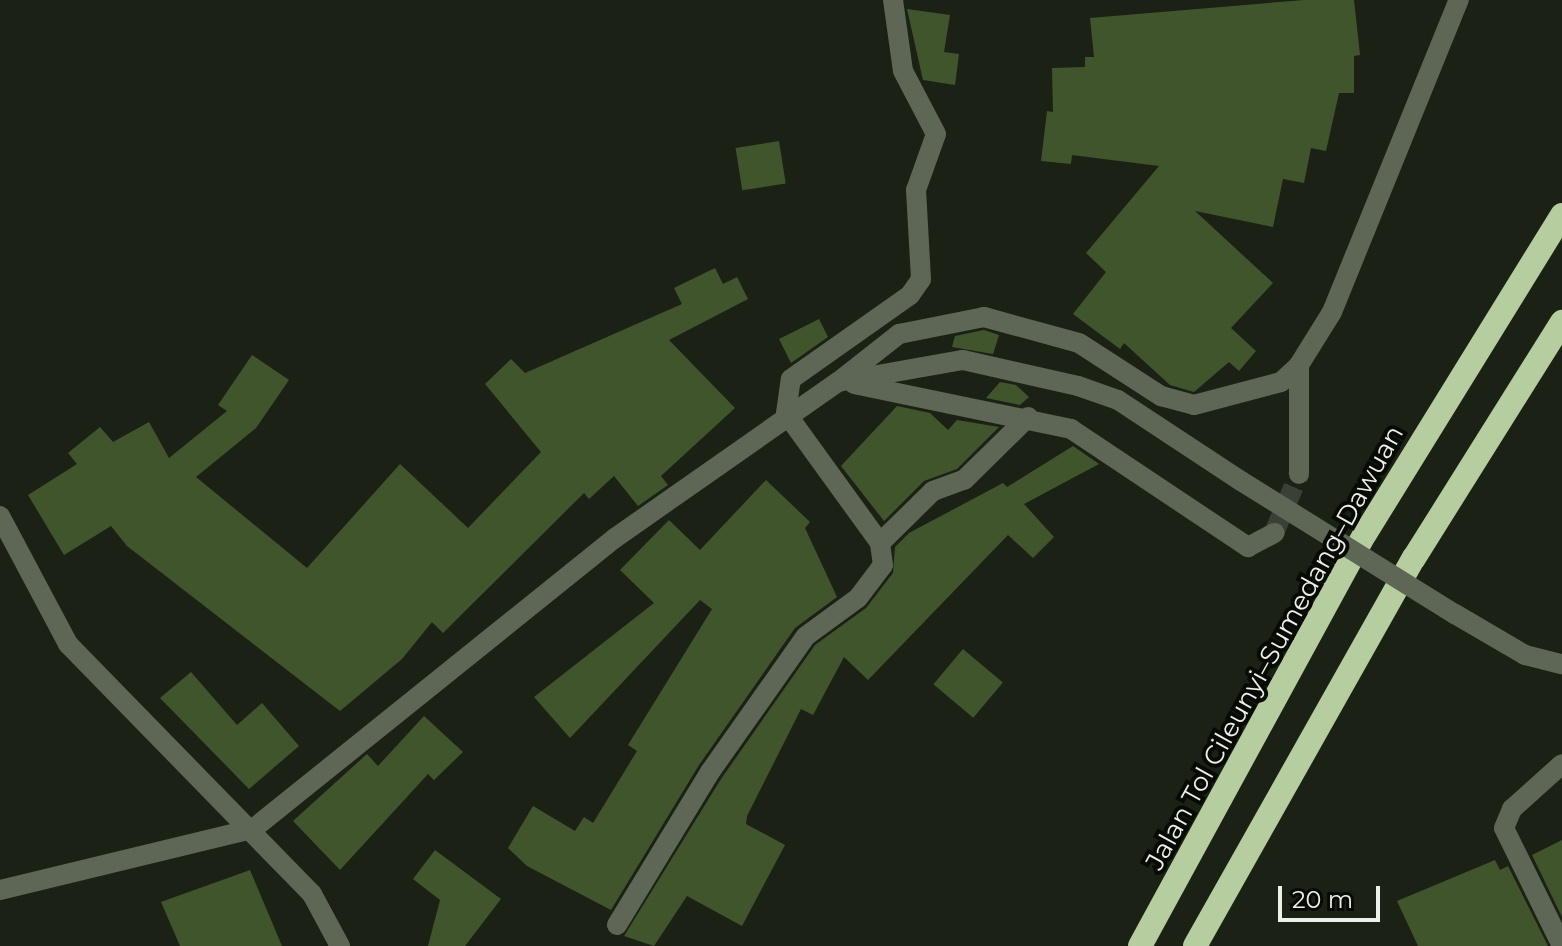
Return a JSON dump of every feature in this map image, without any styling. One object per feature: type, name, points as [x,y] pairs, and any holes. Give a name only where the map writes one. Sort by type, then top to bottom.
[{"type":"highway","name":"Jalan Tol Cileunyi–Sumedang–Dawuan","points":[[1140,946],[1365,534],[1562,215]]},
{"type":"highway","points":[[1195,946],[1414,558],[1562,322]]},
{"type":"street","points":[[617,925],[710,772],[806,636],[858,598],[883,565],[880,543],[786,413],[791,379],[910,295],[921,279],[916,190],[936,134],[903,71],[893,0]]},
{"type":"street","points":[[0,890],[253,829],[603,548],[786,413],[838,382],[899,334],[984,317],[1079,343],[1161,396],[1194,405],[1281,382],[1299,365],[1363,241],[1459,0]]},
{"type":"street","points":[[838,382],[963,360],[1078,386],[1118,400],[1241,481],[1455,614],[1525,655],[1562,664]]},
{"type":"street","points":[[1299,365],[1299,474]]},
{"type":"street","points":[[838,382],[1028,417],[1071,429],[1248,547],[1274,533]]},
{"type":"street","points":[[880,543],[933,491],[972,473],[1028,417]]},
{"type":"street","points":[[0,516],[68,644],[253,829],[312,894],[340,946]]},
{"type":"street","points":[[1562,764],[1512,809],[1504,828],[1562,946]]},
{"type":"building","points":[[1304,0],[1354,0],[1360,55],[1354,56],[1354,93],[1339,93],[1326,151],[1311,148],[1304,183],[1283,179],[1273,227],[1195,211],[1273,283],[1231,328],[1256,351],[1239,371],[1229,362],[1194,392],[1170,385],[1124,343],[1120,349],[1073,314],[1106,272],[1086,253],[1159,166],[1072,155],[1071,164],[1041,161],[1047,111],[1053,112],[1052,68],[1085,67],[1085,57],[1094,57],[1090,18]]},
{"type":"building","points":[[907,9],[950,15],[944,52],[959,54],[955,85],[923,80]]},
{"type":"building","points":[[779,141],[786,183],[742,190],[736,148]]},
{"type":"building","points":[[715,268],[723,284],[737,277],[748,299],[669,340],[735,408],[661,476],[668,485],[638,506],[614,476],[589,499],[584,493],[443,633],[432,622],[402,659],[340,711],[127,546],[111,526],[64,555],[28,495],[77,464],[68,453],[100,427],[113,442],[149,422],[169,458],[227,411],[218,405],[252,355],[289,380],[256,428],[196,477],[307,568],[400,464],[468,528],[541,452],[485,384],[511,359],[525,373],[682,304],[674,288]]},
{"type":"building","points":[[819,319],[828,337],[791,363],[779,339]]},
{"type":"building","points":[[984,330],[999,335],[993,354],[952,347],[955,336]]},
{"type":"building","points":[[1000,382],[1016,385],[1029,397],[1020,405],[986,398]]},
{"type":"building","points":[[897,406],[930,413],[948,430],[957,420],[999,427],[957,469],[924,481],[884,521],[841,466]]},
{"type":"building","points":[[1073,446],[1099,464],[1024,504],[1054,537],[1033,558],[1008,535],[868,680],[844,657],[813,715],[801,709],[747,816],[746,824],[785,845],[742,926],[687,896],[654,946],[624,936],[721,779],[815,645],[866,608],[893,573],[895,547],[909,533],[1003,483],[1007,487]]},
{"type":"building","points":[[766,480],[810,522],[805,528],[837,597],[795,628],[699,765],[611,910],[527,866],[508,848],[533,806],[575,831],[584,817],[593,823],[637,751],[628,745],[712,609],[700,600],[570,738],[534,697],[654,603],[620,570],[669,520],[700,550]]},
{"type":"building","points":[[963,649],[1003,682],[973,718],[933,684]]},
{"type":"building","points":[[191,672],[237,725],[262,703],[299,746],[249,789],[160,698]]},
{"type":"building","points":[[424,716],[463,752],[434,780],[428,774],[340,870],[293,821],[367,754],[378,766]]},
{"type":"building","points":[[1562,840],[1562,917],[1532,855]]},
{"type":"building","points":[[435,850],[501,899],[465,946],[428,946],[440,900],[413,879]]},
{"type":"building","points":[[1495,860],[1500,870],[1508,866],[1548,946],[1418,946],[1397,901]]},
{"type":"building","points":[[250,870],[282,946],[180,946],[161,902]]},
{"type":"tunnel","points":[[1274,533],[1299,474]]}]
